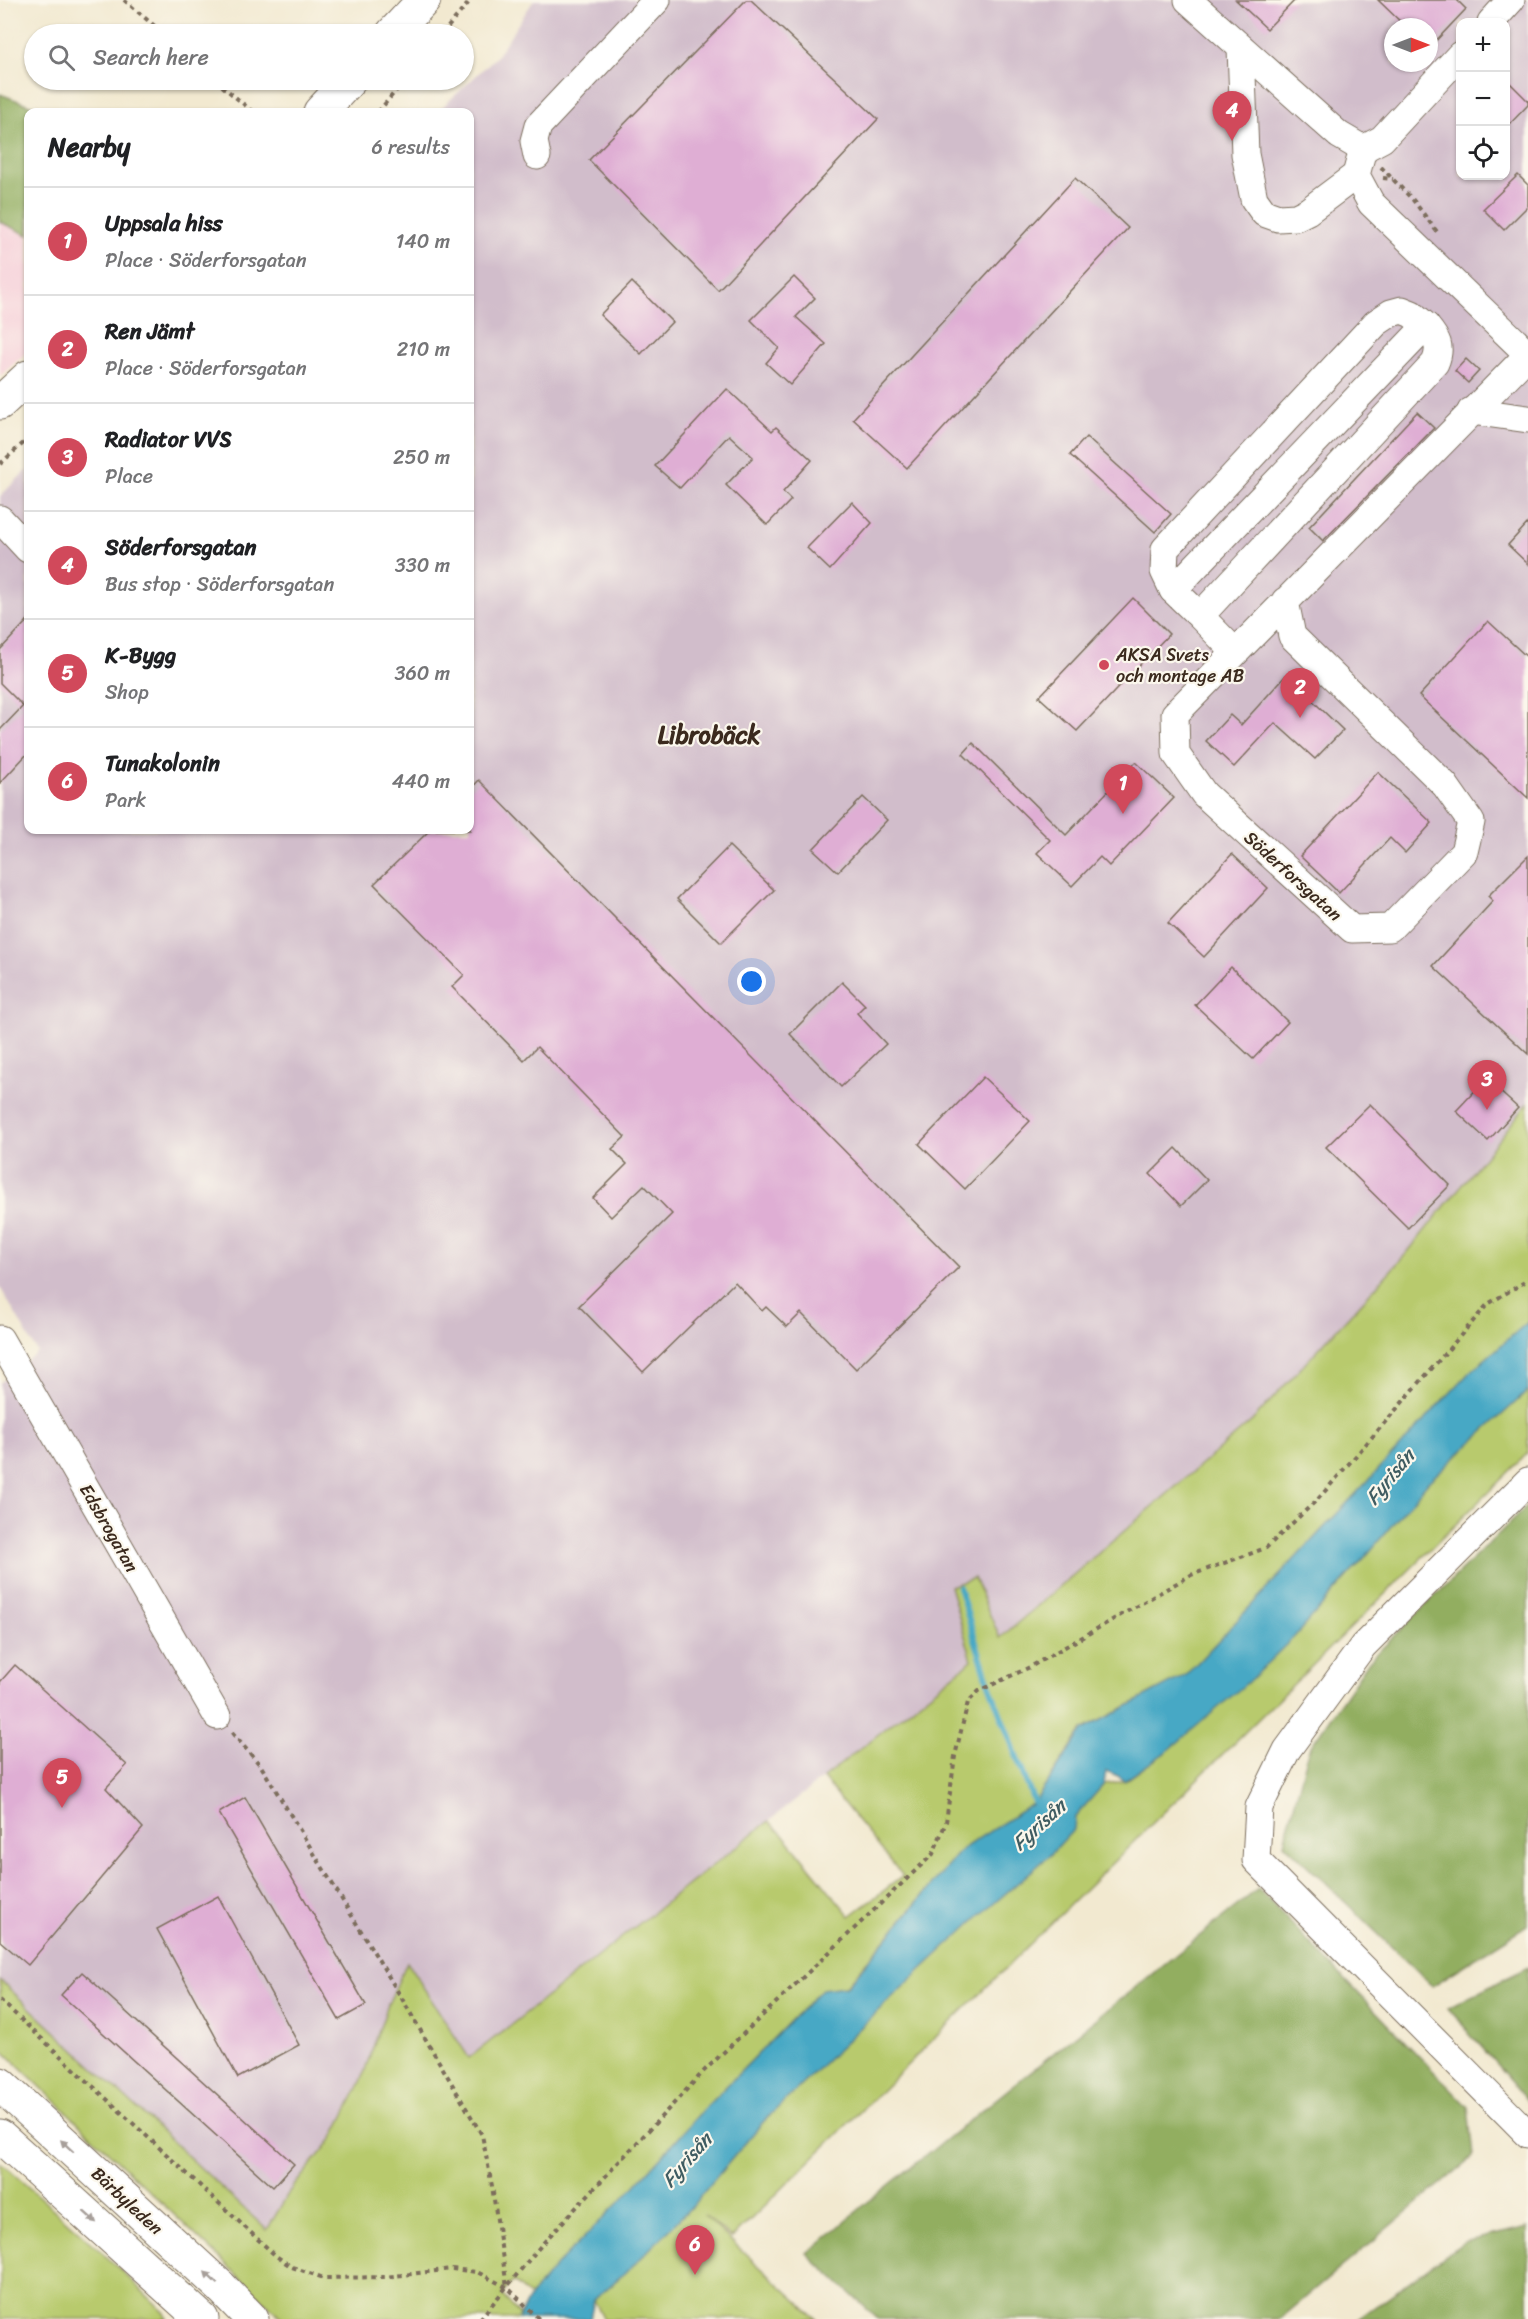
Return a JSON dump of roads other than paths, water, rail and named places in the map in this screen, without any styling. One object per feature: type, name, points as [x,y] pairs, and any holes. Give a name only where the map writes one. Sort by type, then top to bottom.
[{"type":"main road","points":[[401,24],[424,0]]},
{"type":"main road","points":[[324,108],[341,90]]},
{"type":"main road","name":"Bärbyleden","points":[[0,2084],[221,2287],[252,2319]]},
{"type":"main road","name":"Bärbyleden","points":[[0,2136],[200,2318]]},
{"type":"street","points":[[537,156],[534,141],[538,126],[657,0]]},
{"type":"street","points":[[1188,0],[1339,135],[1363,149]]},
{"type":"street","points":[[1495,18],[1511,0]]},
{"type":"street","points":[[1241,48],[1245,153],[1254,199],[1264,213],[1278,219],[1296,218],[1356,175],[1363,149],[1382,139],[1456,60]]},
{"type":"street","name":"Söderforsgatan","points":[[1286,601],[1292,636],[1445,785],[1471,822],[1464,852],[1390,928],[1352,929],[1204,794],[1176,754],[1175,714],[1471,411],[1528,355],[1371,203],[1356,175]]},
{"type":"street","points":[[1200,616],[1435,363],[1440,351],[1437,339],[1412,314],[1402,310],[1391,313],[1376,323],[1165,549],[1164,571],[1173,590],[1235,652]]},
{"type":"street","points":[[1173,590],[1426,326]]},
{"type":"street","points":[[1471,411],[1528,419]]},
{"type":"street","points":[[0,519],[24,545]]},
{"type":"street","name":"Edsbrogatan","points":[[0,1339],[217,1716]]},
{"type":"street","points":[[1528,1481],[1363,1646],[1287,1750],[1259,1807],[1256,1860],[1528,2134]]},
{"type":"water","name":"Fyrisån","points":[[1528,1322],[1528,1391],[1428,1482],[1295,1636],[1248,1682],[1170,1749],[1124,1781],[1106,1771],[1104,1784],[1075,1817],[1074,1829],[1050,1855],[977,1918],[763,2122],[692,2206],[639,2260],[594,2300],[590,2319],[518,2319],[530,2296],[557,2265],[633,2188],[701,2112],[822,1989],[847,1986],[962,1849],[1034,1803],[1083,1730],[1186,1675],[1468,1374]]},
{"type":"waterway","name":"Fyrisån","points":[[959,1587],[989,1684],[1037,1810]]},
{"type":"place","name":"Söderforsgatan","points":[[1232,141]]},
{"type":"place","name":"AKSA Svets och montage AB","points":[[1104,665]]},
{"type":"place","name":"Ren Jämt","points":[[1300,718]]},
{"type":"place","name":"Uppsala hiss","points":[[1123,814]]},
{"type":"place","name":"Radiator VVS","points":[[1487,1110]]},
{"type":"place","name":"K-Bygg","points":[[62,1808]]},
{"type":"place","name":"Tunakolonin","points":[[695,2275]]},
{"type":"district","name":"Librobäck","points":[[709,735]]}]
